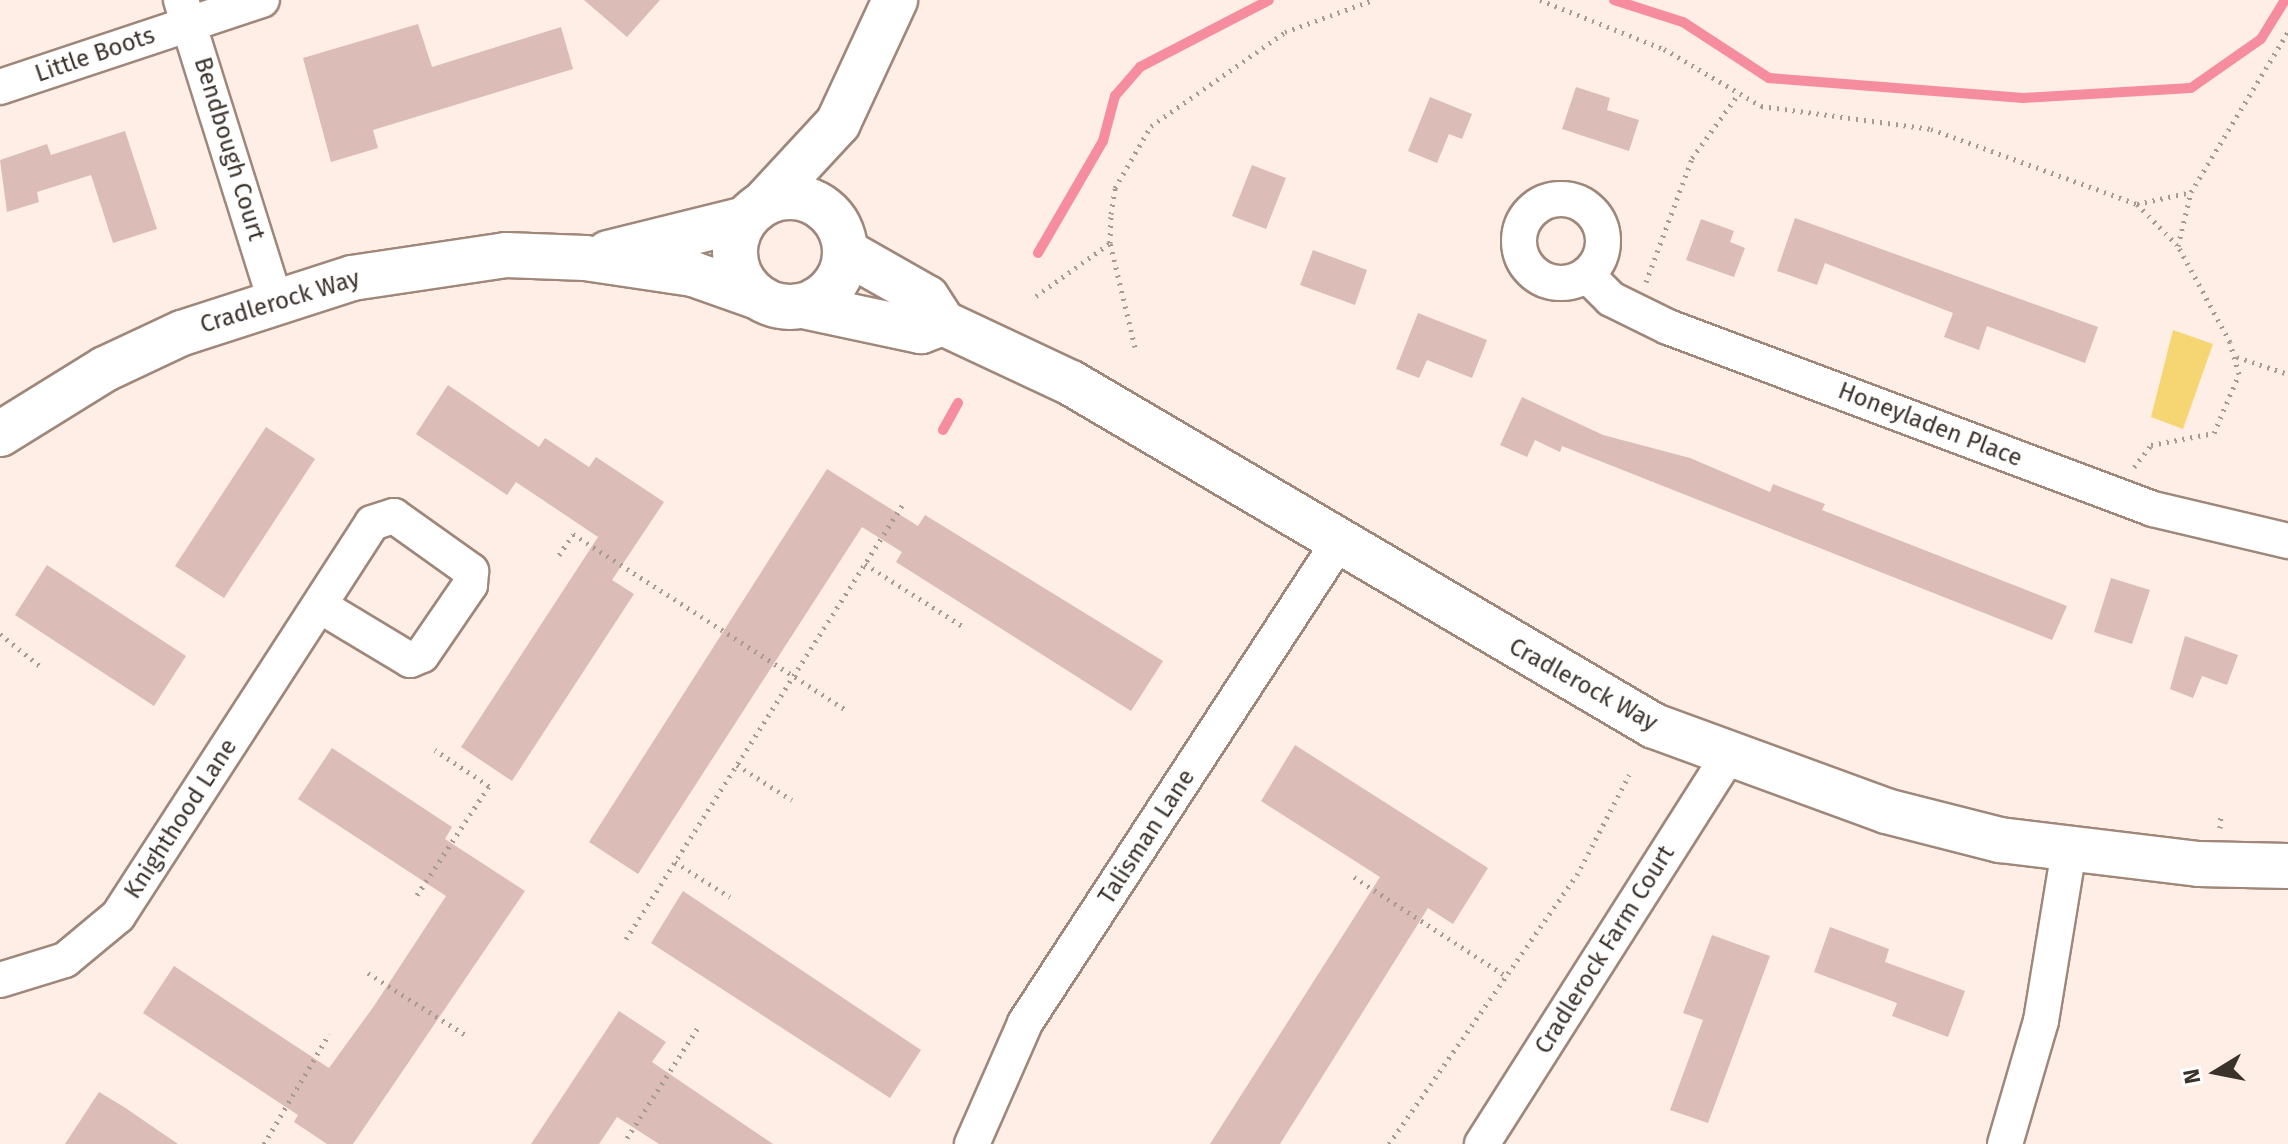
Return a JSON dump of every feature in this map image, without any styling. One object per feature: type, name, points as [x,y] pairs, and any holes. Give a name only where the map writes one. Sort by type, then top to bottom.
[{"type":"street","name":"Little Boots","points":[[0,87],[185,12],[262,0]]},
{"type":"street","points":[[895,0],[838,123],[755,211],[735,260],[755,296],[921,331],[943,323]]},
{"type":"street","name":"Bendbough Court","points":[[185,12],[275,300]]},
{"type":"street","points":[[803,306],[833,287],[846,252],[829,212],[838,123]]},
{"type":"street","points":[[755,211],[798,197],[829,212]]},
{"type":"street","name":"Cradlerock Way","points":[[585,258],[755,211]]},
{"type":"street","name":"Cradlerock Way","points":[[846,252],[927,298],[943,323],[1071,383],[1340,540],[1580,687],[1728,756],[1886,811],[2069,850],[2288,866]]},
{"type":"street","name":"Cradlerock Way","points":[[0,434],[105,369],[275,300],[431,264],[506,255],[585,258],[693,274],[755,296]]},
{"type":"street","name":"Honeyladen Place","points":[[1587,275],[1636,314],[2119,496],[2288,541]]},
{"type":"street","name":"Knighthood Lane","points":[[0,980],[65,960],[118,916],[320,606],[382,516],[394,516],[471,571],[470,585],[422,655],[410,660],[320,606]]},
{"type":"street","name":"Talisman Lane","points":[[972,1144],[1025,1023],[1340,540]]},
{"type":"street","name":"Cradlerock Farm Court","points":[[1482,1144],[1728,756]]},
{"type":"street","points":[[2005,1144],[2041,1021],[2069,850]]},
{"type":"path","points":[[1135,347],[1110,243],[1115,188],[1151,126],[1285,32],[1373,0]]},
{"type":"path","points":[[1540,0],[1664,49],[1737,96],[1931,129],[2137,204],[2178,246],[2237,357],[2226,418],[2214,433],[2151,445],[2119,496]]},
{"type":"path","points":[[2178,246],[2191,192],[2288,32]]},
{"type":"path","points":[[1636,314],[1669,205],[1737,96]]},
{"type":"path","points":[[2137,204],[2191,192]]},
{"type":"path","points":[[1036,296],[1110,243]]},
{"type":"path","points":[[2237,357],[2288,374]]},
{"type":"path","points":[[626,939],[903,504]]},
{"type":"path","points":[[559,555],[573,534],[848,711]]},
{"type":"path","points":[[865,564],[964,627]]},
{"type":"path","points":[[0,634],[40,666]]},
{"type":"path","points":[[417,895],[489,786],[435,750]]},
{"type":"path","points":[[737,765],[792,800]]},
{"type":"path","points":[[1389,1144],[1503,974],[1577,875],[1629,775]]},
{"type":"path","points":[[675,862],[730,897]]},
{"type":"path","points":[[1354,877],[1503,974]]},
{"type":"path","points":[[368,973],[464,1034]]},
{"type":"path","points":[[627,1138],[697,1029]]},
{"type":"path","points":[[264,1144],[329,1034]]},
{"type":"shaded area","points":[[2173,330],[2213,344],[2183,429],[2151,417]]},
{"type":"building","points":[[584,0],[660,0],[627,37]]},
{"type":"building","points":[[418,24],[432,67],[561,27],[573,69],[373,130],[378,148],[331,162],[303,58]]},
{"type":"building","points":[[1576,87],[1610,98],[1607,110],[1639,120],[1629,151],[1562,129]]},
{"type":"building","points":[[1430,97],[1472,114],[1462,139],[1449,134],[1437,163],[1408,151]]},
{"type":"building","points":[[125,131],[157,229],[113,243],[91,175],[37,192],[39,202],[7,212],[0,160],[47,144],[51,155]]},
{"type":"building","points":[[1252,165],[1286,178],[1266,229],[1232,216]]},
{"type":"building","points":[[1795,218],[2098,327],[2085,363],[1987,326],[1979,350],[1944,337],[1953,313],[1825,263],[1817,285],[1777,271]]},
{"type":"building","points":[[1701,219],[1734,231],[1730,242],[1745,248],[1734,277],[1686,260]]},
{"type":"building","points":[[1313,250],[1367,270],[1355,305],[1300,285]]},
{"type":"building","points":[[1418,313],[1487,340],[1472,378],[1427,360],[1419,378],[1396,369]]},
{"type":"building","points":[[448,385],[539,447],[545,438],[589,467],[596,457],[664,502],[612,580],[634,594],[512,781],[461,747],[598,537],[516,482],[507,495],[416,434]]},
{"type":"building","points":[[1522,397],[1603,435],[1690,458],[1770,492],[1773,484],[1825,504],[1822,510],[2067,606],[2052,640],[1562,446],[1560,452],[1535,440],[1527,457],[1500,445]]},
{"type":"building","points":[[266,427],[315,459],[224,598],[175,566]]},
{"type":"building","points":[[827,469],[918,526],[925,515],[1163,661],[1131,711],[896,562],[902,552],[862,527],[638,874],[589,842]]},
{"type":"building","points":[[47,565],[186,656],[154,706],[15,615]]},
{"type":"building","points":[[2111,578],[2150,590],[2132,644],[2094,632]]},
{"type":"building","points":[[2185,636],[2238,655],[2227,685],[2202,676],[2193,698],[2170,689]]},
{"type":"building","points":[[1295,745],[1488,868],[1453,924],[1428,908],[1280,1144],[1210,1144],[1380,877],[1261,801]]},
{"type":"building","points":[[332,748],[452,827],[445,839],[525,891],[353,1144],[327,1144],[294,1122],[298,1115],[143,1013],[174,966],[329,1068],[374,1006],[446,896],[298,799]]},
{"type":"building","points":[[683,891],[921,1050],[890,1098],[651,943]]},
{"type":"building","points":[[1830,927],[1889,949],[1885,962],[1965,991],[1948,1037],[1892,1016],[1897,1003],[1814,972]]},
{"type":"building","points":[[1712,935],[1770,956],[1708,1123],[1670,1110],[1703,1020],[1683,1013]]},
{"type":"building","points":[[619,1011],[666,1042],[652,1062],[773,1144],[659,1144],[617,1117],[599,1144],[531,1144]]},
{"type":"building","points":[[99,1092],[124,1107],[178,1144],[65,1144]]},
{"type":"waterway","points":[[1038,253],[1103,141],[1115,96],[1140,67],[1269,0]]},
{"type":"waterway","points":[[1614,0],[1683,22],[1769,78],[2023,98],[2191,88],[2261,39],[2285,0]]},
{"type":"waterway","points":[[943,430],[958,403]]}]
